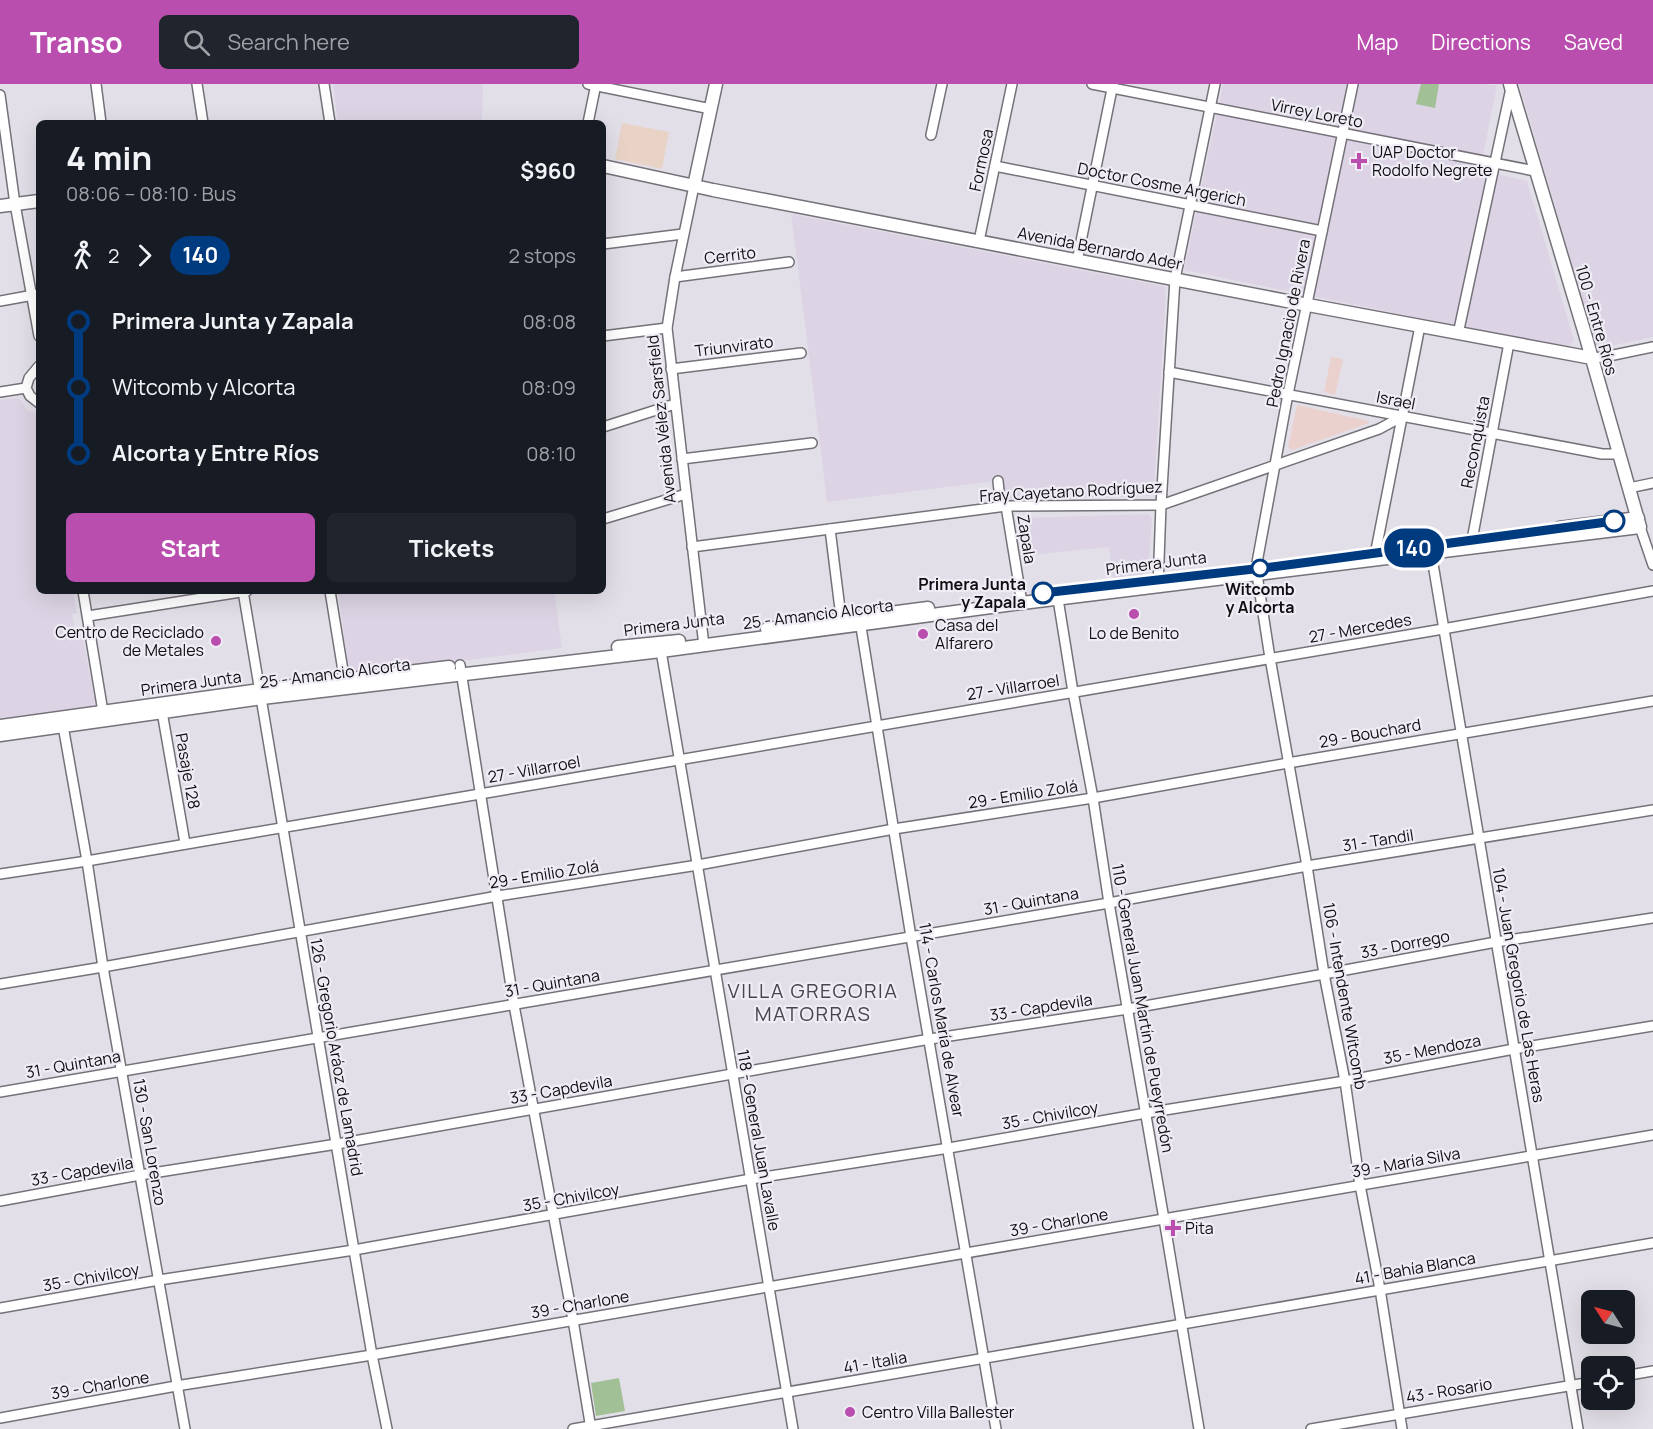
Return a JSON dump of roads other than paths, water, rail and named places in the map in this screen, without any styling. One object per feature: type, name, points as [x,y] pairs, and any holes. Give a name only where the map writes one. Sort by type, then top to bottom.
[{"type":"main road","name":"Avenida Vélez Sarsfield","points":[[694,186],[716,84]]},
{"type":"main road","name":"100 - Entre Ríos","points":[[1511,86],[1639,522]]},
{"type":"main road","name":"Avenida Bernardo Ader","points":[[606,167],[1077,261],[1592,358]]},
{"type":"main road","points":[[0,206],[36,201]]},
{"type":"main road","name":"Primera Junta","points":[[0,726],[62,722],[345,683],[703,642],[1021,599],[1375,557],[1639,522]]},
{"type":"main road","points":[[0,735],[62,722]]},
{"type":"street","points":[[96,84],[101,120]]},
{"type":"street","points":[[197,84],[203,120]]},
{"type":"street","points":[[324,84],[330,120]]},
{"type":"street","points":[[931,135],[942,84]]},
{"type":"street","name":"Formosa","points":[[979,241],[1012,84]]},
{"type":"street","name":"Virrey Loreto","points":[[1092,84],[1112,86],[1535,171]]},
{"type":"street","points":[[1158,584],[1175,279],[1215,84]]},
{"type":"street","name":"Pedro Ignacio de Rivera","points":[[1257,571],[1288,394],[1353,84]]},
{"type":"street","points":[[588,120],[593,85],[711,109]]},
{"type":"street","points":[[1077,261],[1112,86]]},
{"type":"street","points":[[1458,333],[1511,86]]},
{"type":"street","points":[[0,95],[15,204],[35,295],[0,301]]},
{"type":"street","name":"Doctor Cosme Argerich","points":[[996,166],[1322,231]]},
{"type":"street","name":"Avenida Vélez Sarsfield","points":[[694,186],[683,234],[667,328],[703,642]]},
{"type":"street","points":[[606,244],[683,234]]},
{"type":"street","name":"Cerrito","points":[[675,277],[789,262]]},
{"type":"street","points":[[1375,557],[1420,326]]},
{"type":"street","points":[[606,336],[667,328]]},
{"type":"street","name":"Reconquista","points":[[1472,544],[1509,343]]},
{"type":"street","points":[[1592,358],[1653,346]]},
{"type":"street","name":"Triunvirato","points":[[671,369],[801,352]]},
{"type":"street","points":[[36,370],[29,378],[26,388],[30,396],[36,401]]},
{"type":"street","name":"Israel","points":[[1169,372],[1492,434],[1602,454],[1618,454]]},
{"type":"street","points":[[0,392],[26,388]]},
{"type":"street","points":[[606,426],[675,404]]},
{"type":"street","name":"Fray Cayetano Rodríguez","points":[[692,548],[1006,506],[1161,506],[1379,429],[1403,416]]},
{"type":"street","points":[[682,459],[812,443]]},
{"type":"street","name":"Zapala","points":[[998,482],[1000,500],[1006,506],[1021,599]]},
{"type":"street","points":[[1629,488],[1653,483]]},
{"type":"street","points":[[606,518],[686,494]]},
{"type":"street","name":"100 - Entre Ríos","points":[[1639,522],[1653,565]]},
{"type":"street","points":[[830,529],[842,623]]},
{"type":"street","name":"104 - Juan Gregorio de Las Heras","points":[[1430,549],[1578,1429]]},
{"type":"street","name":"106 - Intendente Witcomb","points":[[1257,571],[1402,1429]]},
{"type":"street","name":"27 - Mercedes","points":[[1073,692],[1653,591]]},
{"type":"street","points":[[84,594],[104,716]]},
{"type":"street","points":[[88,616],[225,594]]},
{"type":"street","name":"126 - Gregorio Aráoz de Lamadrid","points":[[244,594],[354,1250],[387,1429]]},
{"type":"street","points":[[330,594],[345,683]]},
{"type":"street","name":"110 - General Juan Martín de Pueyrredón","points":[[1058,595],[1199,1429]]},
{"type":"street","name":"114 - Carlos María de Alvear","points":[[860,621],[911,937],[996,1429]]},
{"type":"street","name":"118 - General Juan Lavalle","points":[[661,647],[793,1429]]},
{"type":"street","points":[[461,669],[514,1005],[573,1320],[590,1428]]},
{"type":"street","name":"27 - Villarroel","points":[[0,874],[1073,692]]},
{"type":"street","name":"29 - Bouchard","points":[[1093,798],[1653,701]]},
{"type":"street","name":"Pasaje 128","points":[[161,708],[185,843]]},
{"type":"street","name":"130 - San Lorenzo","points":[[62,722],[185,1429]]},
{"type":"street","name":"29 - Emilio Zolá","points":[[0,984],[498,896],[698,865],[894,829],[1093,798]]},
{"type":"street","name":"31 - Tandil","points":[[1109,903],[1308,866],[1653,810]]},
{"type":"street","name":"31 - Quintana","points":[[0,1092],[1109,903]]},
{"type":"street","name":"33 - Dorrego","points":[[1128,1009],[1496,942],[1653,918]]},
{"type":"street","name":"33 - Capdevila","points":[[0,1201],[930,1039],[1128,1009]]},
{"type":"street","name":"35 - Mendoza","points":[[1146,1113],[1345,1081],[1653,1026]]},
{"type":"street","name":"35 - Chivilcoy","points":[[0,1308],[159,1280],[354,1250],[751,1179],[949,1148],[1146,1113]]},
{"type":"street","name":"39 - María Silva","points":[[1164,1219],[1653,1135]]},
{"type":"street","name":"39 - Charlone","points":[[0,1418],[1164,1219]]},
{"type":"street","name":"41 - Bahía Blanca","points":[[1182,1324],[1653,1243]]},
{"type":"street","name":"41 - Italia","points":[[573,1429],[590,1428],[1182,1324]]},
{"type":"street","points":[[1635,1374],[1653,1371]]},
{"type":"street","name":"43 - Rosario","points":[[1311,1429],[1581,1384]]},
{"type":"place","name":"UAP Doctor Rodolfo Negrete","points":[[1359,161]]},
{"type":"place","name":"Witcomb y Alcorta","points":[[1260,568]]},
{"type":"place","name":"Primera Junta y Zapala","points":[[1043,593]]},
{"type":"place","name":"Lo de Benito","points":[[1134,614]]},
{"type":"place","name":"Casa del Alfarero","points":[[923,634]]},
{"type":"place","name":"Centro de Reciclado de Metales","points":[[216,641]]},
{"type":"place","name":"Pita","points":[[1173,1228]]},
{"type":"place","name":"Centro Villa Ballester","points":[[850,1412]]},
{"type":"district","name":"VILLA GREGORIA MATORRAS","points":[[813,1002]]}]
